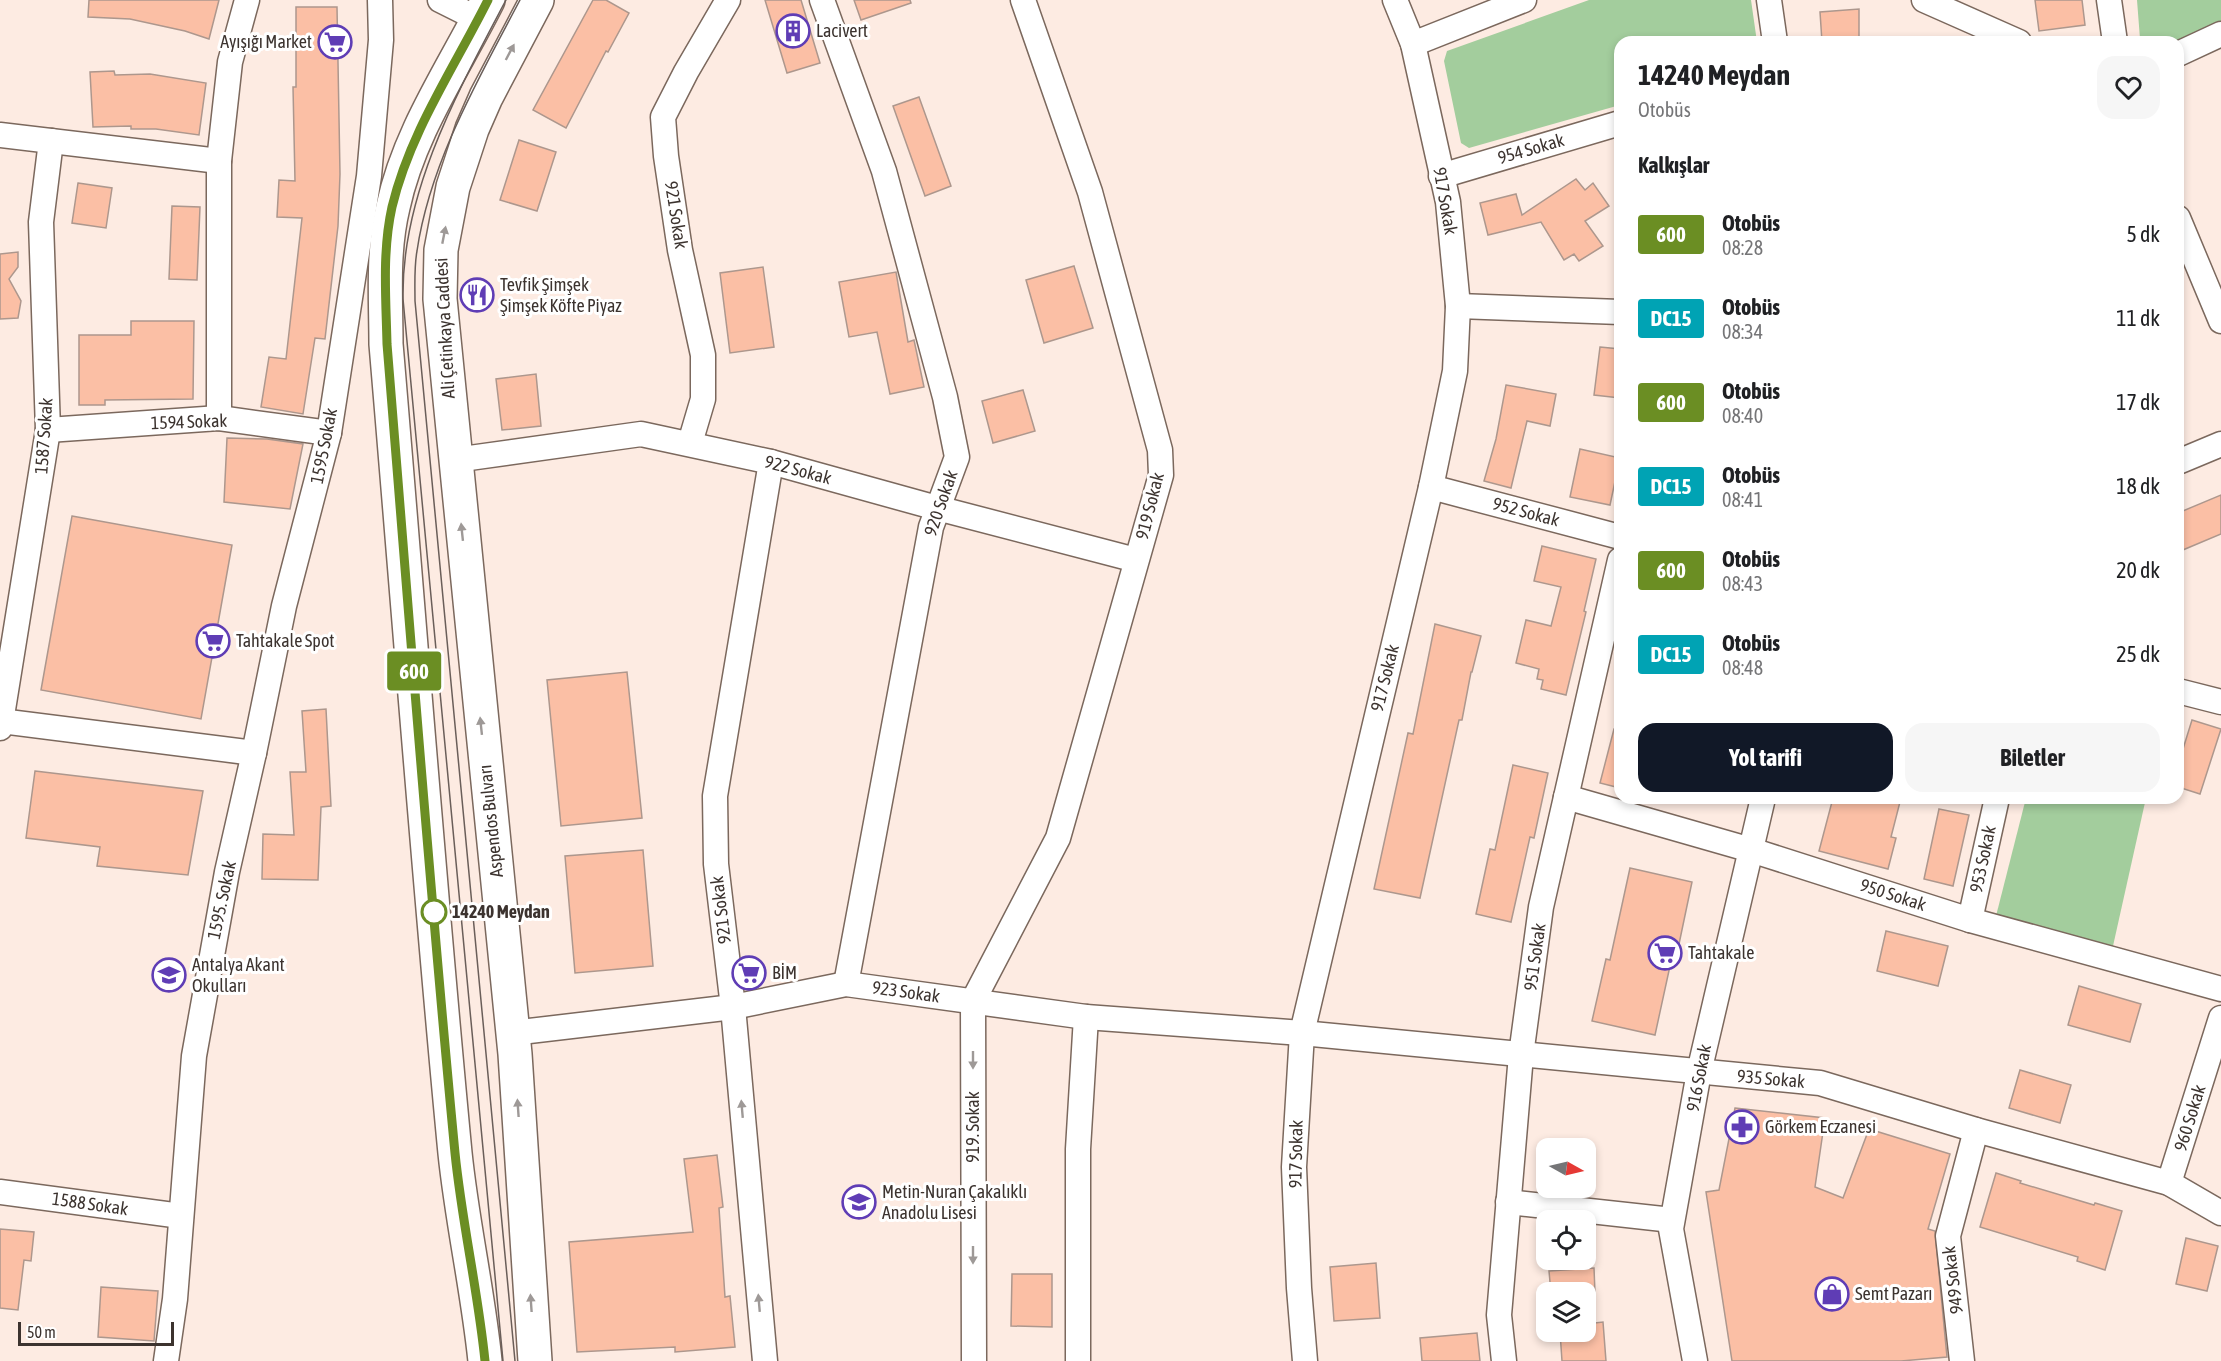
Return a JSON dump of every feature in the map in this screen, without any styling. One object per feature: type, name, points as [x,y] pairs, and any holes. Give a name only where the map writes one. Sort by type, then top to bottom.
[{"type":"main road","name":"Ali Çetinkaya Caddesi","points":[[454,460],[440,299],[441,250],[453,187],[472,129],[486,97],[537,0]]},
{"type":"main road","points":[[483,10],[423,124],[399,183],[388,233],[386,287],[387,344],[445,1048],[458,1176],[480,1315],[484,1361]]},
{"type":"main road","name":"Aspendos Bulvarı","points":[[454,460],[512,1033],[535,1361]]},
{"type":"street","points":[[219,418],[219,161],[230,62],[247,0]]},
{"type":"street","name":"1595 Sokak","points":[[309,516],[329,433],[369,176],[381,40],[380,0]]},
{"type":"street","points":[[440,0],[483,10]]},
{"type":"street","name":"921 Sokak","points":[[690,443],[703,399],[704,355],[680,250],[666,156],[663,117],[728,0]]},
{"type":"street","name":"920 Sokak","points":[[822,0],[884,171],[945,397],[957,457],[937,508],[928,539],[846,984]]},
{"type":"street","name":"919 Sokak","points":[[973,1001],[1058,838],[1161,475],[1160,450],[1090,192],[1023,0]]},
{"type":"street","name":"917 Sokak","points":[[1305,1361],[1299,1288],[1294,1167],[1302,1033],[1431,487],[1455,370],[1458,306],[1449,202],[1441,176],[1413,44],[1395,0]]},
{"type":"street","points":[[1413,44],[1524,0]]},
{"type":"street","points":[[1769,0],[1774,36]]},
{"type":"street","points":[[1924,0],[2001,36]]},
{"type":"street","points":[[2109,0],[2114,36]]},
{"type":"street","points":[[2184,51],[2221,34]]},
{"type":"street","name":"954 Sokak","points":[[1441,176],[1614,125]]},
{"type":"street","points":[[0,135],[219,161]]},
{"type":"street","name":"1587 Sokak","points":[[0,724],[48,430],[41,222],[51,141]]},
{"type":"street","points":[[2184,232],[2221,321]]},
{"type":"street","points":[[1458,306],[1614,312]]},
{"type":"street","name":"1594 Sokak","points":[[48,430],[219,418],[329,433]]},
{"type":"street","name":"922 Sokak","points":[[454,460],[641,434],[771,462],[1137,560]]},
{"type":"street","points":[[2184,459],[2221,444]]},
{"type":"street","name":"921 Sokak","points":[[765,1361],[733,1007],[716,864],[715,796],[771,462]]},
{"type":"street","name":"952 Sokak","points":[[1431,487],[1614,535]]},
{"type":"street","name":"1595. Sokak","points":[[166,1361],[175,1299],[194,1056],[213,942],[284,606],[309,516]]},
{"type":"street","name":"951 Sokak","points":[[1504,1361],[1499,1315],[1508,1202],[1521,1055],[1541,907],[1614,586]]},
{"type":"street","points":[[2184,693],[2221,702]]},
{"type":"street","points":[[0,724],[254,753]]},
{"type":"street","name":"950 Sokak","points":[[1566,797],[1751,850],[1970,920],[2221,989]]},
{"type":"street","name":"916 Sokak","points":[[1695,1361],[1671,1229],[1672,1220],[1699,1072],[1762,804]]},
{"type":"street","name":"953 Sokak","points":[[1970,920],[1996,804]]},
{"type":"street","name":"923 Sokak","points":[[512,1033],[733,1007],[846,984],[1086,1017],[1302,1033]]},
{"type":"street","name":"919. Sokak","points":[[973,1001],[974,1361]]},
{"type":"street","points":[[1078,1361],[1078,1149],[1086,1017]]},
{"type":"street","name":"960 Sokak","points":[[2169,1184],[2221,1018]]},
{"type":"street","name":"935 Sokak","points":[[1302,1033],[1820,1083],[2169,1184],[2221,1213]]},
{"type":"street","name":"949 Sokak","points":[[1962,1361],[1948,1236],[1976,1130]]},
{"type":"street","name":"1588 Sokak","points":[[0,1192],[181,1216]]},
{"type":"street","points":[[1508,1202],[1672,1220]]},
{"type":"green space","points":[[1589,0],[1751,0],[1756,36],[1614,36],[1614,107],[1469,148],[1461,143],[1444,61],[1447,51]]},
{"type":"green space","points":[[2137,0],[2221,0],[2221,24],[2184,38],[2184,36],[2140,36]]},
{"type":"green space","points":[[2024,804],[2145,804],[2113,946],[1996,916]]},
{"type":"building","points":[[89,0],[219,0],[209,39],[185,31],[130,19],[88,17]]},
{"type":"building","points":[[593,0],[606,0],[629,13],[608,52],[606,51],[566,128],[533,110]]},
{"type":"building","name":"Lacivert","points":[[765,0],[801,0],[820,63],[787,73]]},
{"type":"building","points":[[854,0],[910,0],[911,3],[861,20]]},
{"type":"building","points":[[2035,0],[2082,0],[2085,25],[2039,31]]},
{"type":"building","points":[[296,7],[337,7],[340,174],[338,226],[325,339],[315,338],[303,414],[261,407],[269,357],[286,359],[302,218],[277,217],[279,180],[295,181],[293,87],[296,87]]},
{"type":"building","points":[[1859,9],[1859,36],[1822,36],[1820,12]]},
{"type":"building","points":[[114,71],[115,75],[150,74],[206,83],[199,135],[156,129],[131,129],[131,126],[93,127],[90,72]]},
{"type":"building","points":[[919,97],[951,186],[925,196],[893,106]]},
{"type":"building","points":[[519,140],[556,152],[537,211],[500,200]]},
{"type":"building","points":[[1576,179],[1585,190],[1593,183],[1609,206],[1585,221],[1603,246],[1579,261],[1574,254],[1564,260],[1541,222],[1488,235],[1480,203],[1516,194],[1522,215]]},
{"type":"building","points":[[78,183],[112,188],[106,228],[72,223]]},
{"type":"building","points":[[172,206],[200,207],[197,280],[169,279]]},
{"type":"building","points":[[18,252],[18,267],[9,279],[21,301],[18,318],[0,319],[0,254]]},
{"type":"building","points":[[1074,266],[1093,328],[1044,343],[1026,280]]},
{"type":"building","points":[[763,267],[774,347],[730,353],[720,273]]},
{"type":"building","points":[[896,272],[908,342],[914,340],[924,387],[890,394],[877,332],[849,337],[839,282]]},
{"type":"building","points":[[131,321],[194,321],[193,399],[105,400],[105,405],[79,405],[79,335],[131,335]]},
{"type":"building","points":[[1600,347],[1614,348],[1614,397],[1594,395]]},
{"type":"building","points":[[536,374],[541,426],[502,430],[496,379]]},
{"type":"building","points":[[1506,385],[1556,394],[1550,426],[1527,421],[1511,488],[1484,481],[1496,439]]},
{"type":"building","points":[[1023,390],[1035,431],[993,443],[982,401]]},
{"type":"building","points":[[227,438],[267,439],[303,444],[290,509],[224,502]]},
{"type":"building","points":[[1580,449],[1614,457],[1614,486],[1610,505],[1570,497]]},
{"type":"building","points":[[2221,495],[2221,534],[2184,549],[2184,510]]},
{"type":"building","points":[[72,516],[232,545],[201,719],[41,690]]},
{"type":"building","points":[[1542,546],[1596,559],[1566,695],[1541,689],[1543,680],[1537,679],[1539,669],[1516,663],[1526,620],[1551,626],[1561,587],[1534,581]]},
{"type":"building","points":[[1435,624],[1481,636],[1471,672],[1462,720],[1459,720],[1420,898],[1374,889],[1408,733],[1413,734]]},
{"type":"building","points":[[627,672],[642,818],[561,826],[547,680]]},
{"type":"building","points":[[326,709],[331,806],[321,807],[318,880],[262,879],[263,834],[294,835],[290,772],[306,772],[302,711]]},
{"type":"building","points":[[2192,720],[2221,729],[2200,794],[2184,789],[2184,746]]},
{"type":"building","points":[[1614,729],[1614,786],[1600,783]]},
{"type":"building","points":[[1513,765],[1548,773],[1534,838],[1530,837],[1511,922],[1476,914],[1490,849],[1495,850]]},
{"type":"building","points":[[35,771],[203,791],[188,875],[97,866],[100,847],[26,838]]},
{"type":"building","points":[[1831,804],[1899,804],[1891,837],[1896,838],[1888,869],[1819,851]]},
{"type":"building","points":[[1939,809],[1969,815],[1953,886],[1924,879]]},
{"type":"building","points":[[643,850],[653,966],[575,973],[565,856]]},
{"type":"building","points":[[1630,868],[1692,882],[1679,944],[1675,943],[1655,1035],[1592,1021],[1606,959],[1610,960]]},
{"type":"building","points":[[1886,931],[1948,946],[1938,986],[1877,971]]},
{"type":"building","points":[[2079,986],[2141,1004],[2130,1042],[2068,1025]]},
{"type":"building","points":[[2020,1070],[2071,1085],[2060,1123],[2009,1108]]},
{"type":"building","name":"Semt Pazarı","points":[[1735,1108],[1825,1118],[1815,1187],[1843,1198],[1869,1129],[1950,1154],[1928,1229],[1935,1231],[1947,1357],[1901,1361],[1732,1361],[1706,1192],[1719,1190]]},
{"type":"building","points":[[717,1155],[723,1207],[719,1208],[725,1297],[730,1296],[735,1347],[675,1352],[675,1347],[577,1352],[569,1242],[693,1232],[684,1159]]},
{"type":"building","points":[[1996,1173],[2021,1181],[2020,1183],[2122,1211],[2105,1270],[2077,1261],[2078,1257],[1980,1227]]},
{"type":"building","points":[[0,1229],[34,1232],[31,1261],[24,1260],[18,1310],[0,1308]]},
{"type":"building","points":[[2186,1238],[2218,1246],[2207,1291],[2176,1284]]},
{"type":"building","points":[[1376,1263],[1380,1318],[1334,1321],[1330,1267]]},
{"type":"building","points":[[1594,1270],[1595,1282],[1550,1282],[1549,1271]]},
{"type":"building","points":[[1012,1274],[1052,1274],[1052,1327],[1011,1326]]},
{"type":"building","points":[[101,1287],[158,1291],[154,1341],[98,1337]]},
{"type":"building","points":[[1603,1322],[1606,1361],[1562,1361],[1561,1342],[1596,1342],[1596,1323]]},
{"type":"building","points":[[1477,1333],[1480,1361],[1422,1361],[1420,1338]]},
{"type":"tram line","points":[[503,1361],[403,299],[405,259],[422,182],[469,70],[506,0]]},
{"type":"tram line","points":[[515,1361],[415,282],[416,257],[423,218],[444,153],[473,90],[520,0]]},
{"type":"bus line","name":"600","points":[[485,1361],[458,1176],[445,1048],[387,344],[386,259],[392,208],[407,160],[439,92],[488,0]]},
{"type":"place","name":"Lacivert","points":[[793,31]]},
{"type":"place","name":"Ayışığı Market","points":[[335,42]]},
{"type":"place","name":"Tevfik Şimşek Şimşek Köfte Piyaz","points":[[477,295]]},
{"type":"place","name":"Tahtakale Spot","points":[[213,641]]},
{"type":"place","name":"14240 Meydan","points":[[434,912]]},
{"type":"place","name":"Tahtakale","points":[[1665,953]]},
{"type":"place","name":"BİM","points":[[749,973]]},
{"type":"place","name":"Antalya Akant Okulları","points":[[169,975]]},
{"type":"place","name":"Görkem Eczanesi","points":[[1742,1127]]},
{"type":"place","name":"Metin-Nuran Çakalıklı Anadolu Lisesi","points":[[859,1202]]},
{"type":"place","name":"Semt Pazarı","points":[[1832,1294]]}]
